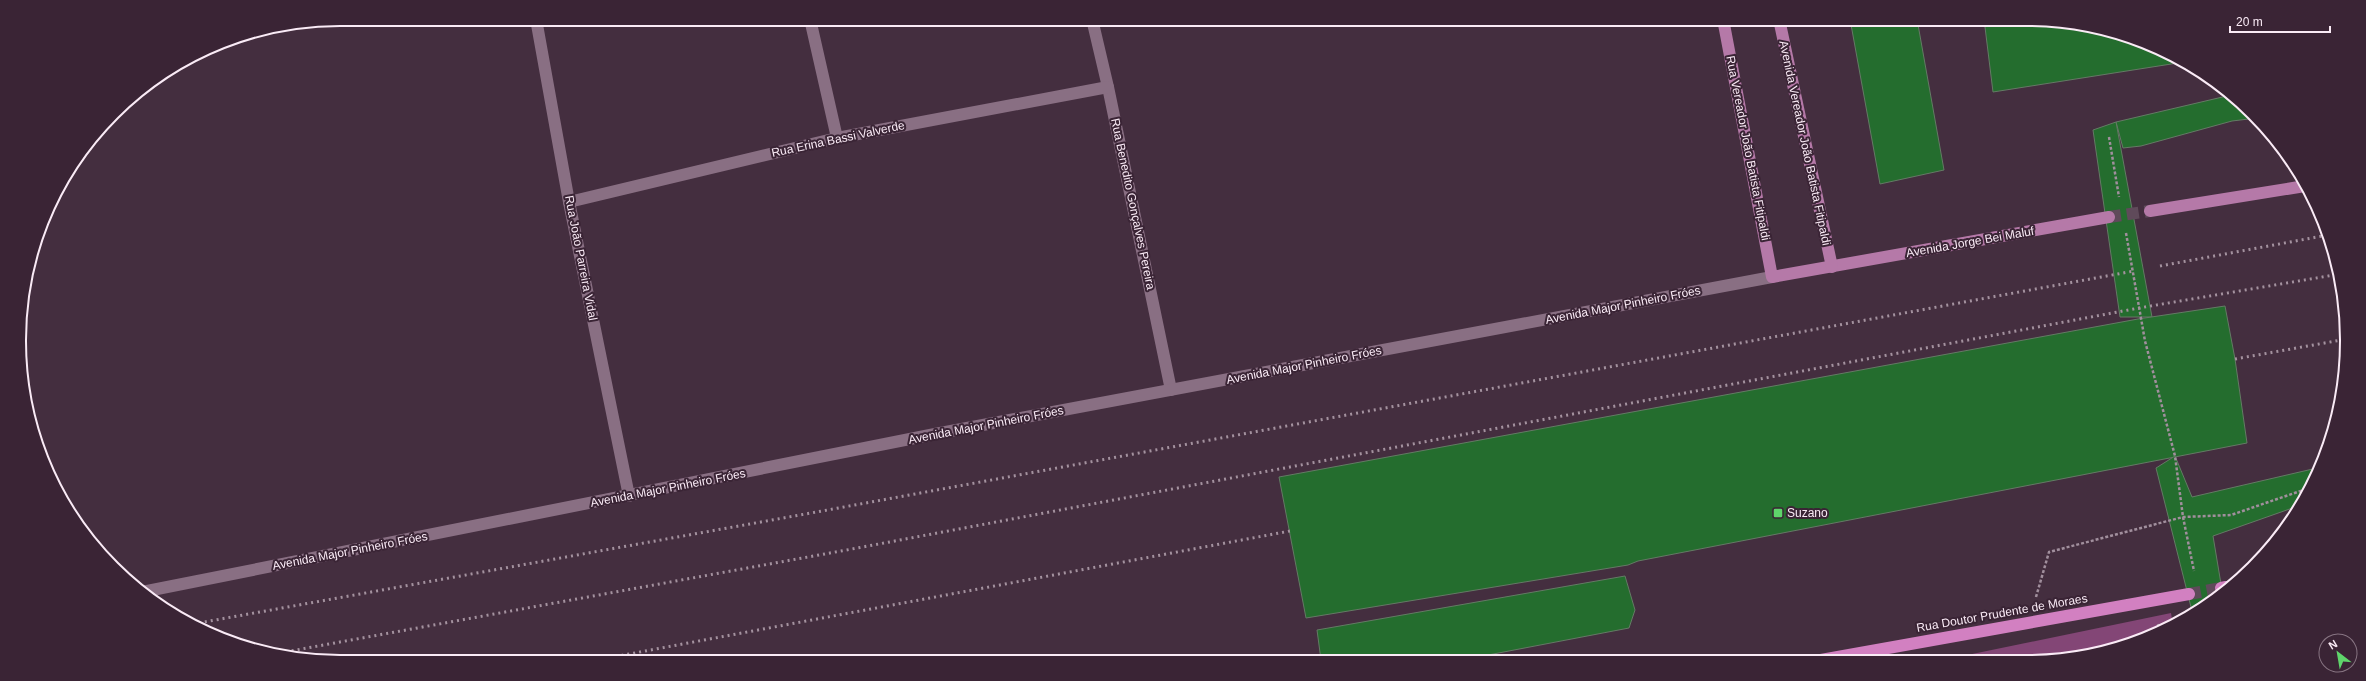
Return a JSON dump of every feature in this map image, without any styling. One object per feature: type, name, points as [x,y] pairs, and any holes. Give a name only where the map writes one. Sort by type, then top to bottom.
[{"type":"highway","name":"Rua Doutor Prudente de Moraes","points":[[1856,655],[2029,622],[2189,594]]},
{"type":"main road","name":"Rua Vereador João Batista Fitipaldi","points":[[1724,26],[1772,277]]},
{"type":"main road","name":"Avenida Vereador João Batista Fitipaldi","points":[[1780,26],[1832,267]]},
{"type":"main road","points":[[2150,211],[2300,187]]},
{"type":"main road","name":"Avenida Jorge Bei Maluf","points":[[1832,267],[2109,217]]},
{"type":"main road","name":"Avenida Major Pinheiro Fróes","points":[[1772,277],[1832,267]]},
{"type":"street","name":"Rua João Parreira Vidal","points":[[537,26],[569,202],[629,496]]},
{"type":"street","points":[[812,26],[837,138]]},
{"type":"street","name":"Rua Benedito Gonçalves Pereira","points":[[1094,26],[1108,87],[1171,390]]},
{"type":"street","name":"Rua Erina Bassi Valverde","points":[[569,202],[837,138],[1108,87]]},
{"type":"street","name":"Avenida Major Pinheiro Fróes","points":[[150,590],[935,434],[1772,277]]},
{"type":"path","points":[[2109,138],[2120,200]]},
{"type":"path","points":[[2126,231],[2145,341],[2175,456],[2183,517],[2195,575]]},
{"type":"path","points":[[2029,622],[2049,552],[2183,517],[2231,515],[2302,490]]},
{"type":"shaded area","points":[[2171,613],[2172,619],[2165,623],[2127,638],[2087,649],[2046,654],[1967,655]]},
{"type":"building","points":[[1851,26],[1918,26],[1944,170],[1880,184]]},
{"type":"building","points":[[1985,26],[2046,27],[2087,32],[2127,43],[2175,63],[1993,92]]},
{"type":"building","points":[[2224,97],[2249,119],[2232,121],[2141,146],[2123,148],[2116,122]]},
{"type":"building","points":[[2116,122],[2152,317],[2120,317],[2093,130]]},
{"type":"building","name":"Suzano","points":[[2225,306],[2235,359],[2247,443],[1638,561],[1628,565],[1306,618],[1279,477],[2138,319]]},
{"type":"building","points":[[2175,456],[2192,497],[2313,469],[2291,508],[2213,536],[2221,586],[2191,608],[2156,468]]},
{"type":"building","points":[[1625,576],[1635,610],[1629,628],[1488,655],[1320,655],[1317,630]]},
{"type":"tunnel","points":[[2109,217],[2150,211]]},
{"type":"tunnel","points":[[2189,594],[2219,588]]},
{"type":"railway","points":[[2160,266],[2322,236]]},
{"type":"railway","points":[[200,623],[811,513],[2134,271]]},
{"type":"railway","points":[[291,651],[852,549],[2139,308],[2333,275]]},
{"type":"railway","points":[[2235,359],[2340,340]]},
{"type":"railway","points":[[624,655],[1290,531]]},
{"type":"place","name":"Suzano","points":[[1778,513]]}]
